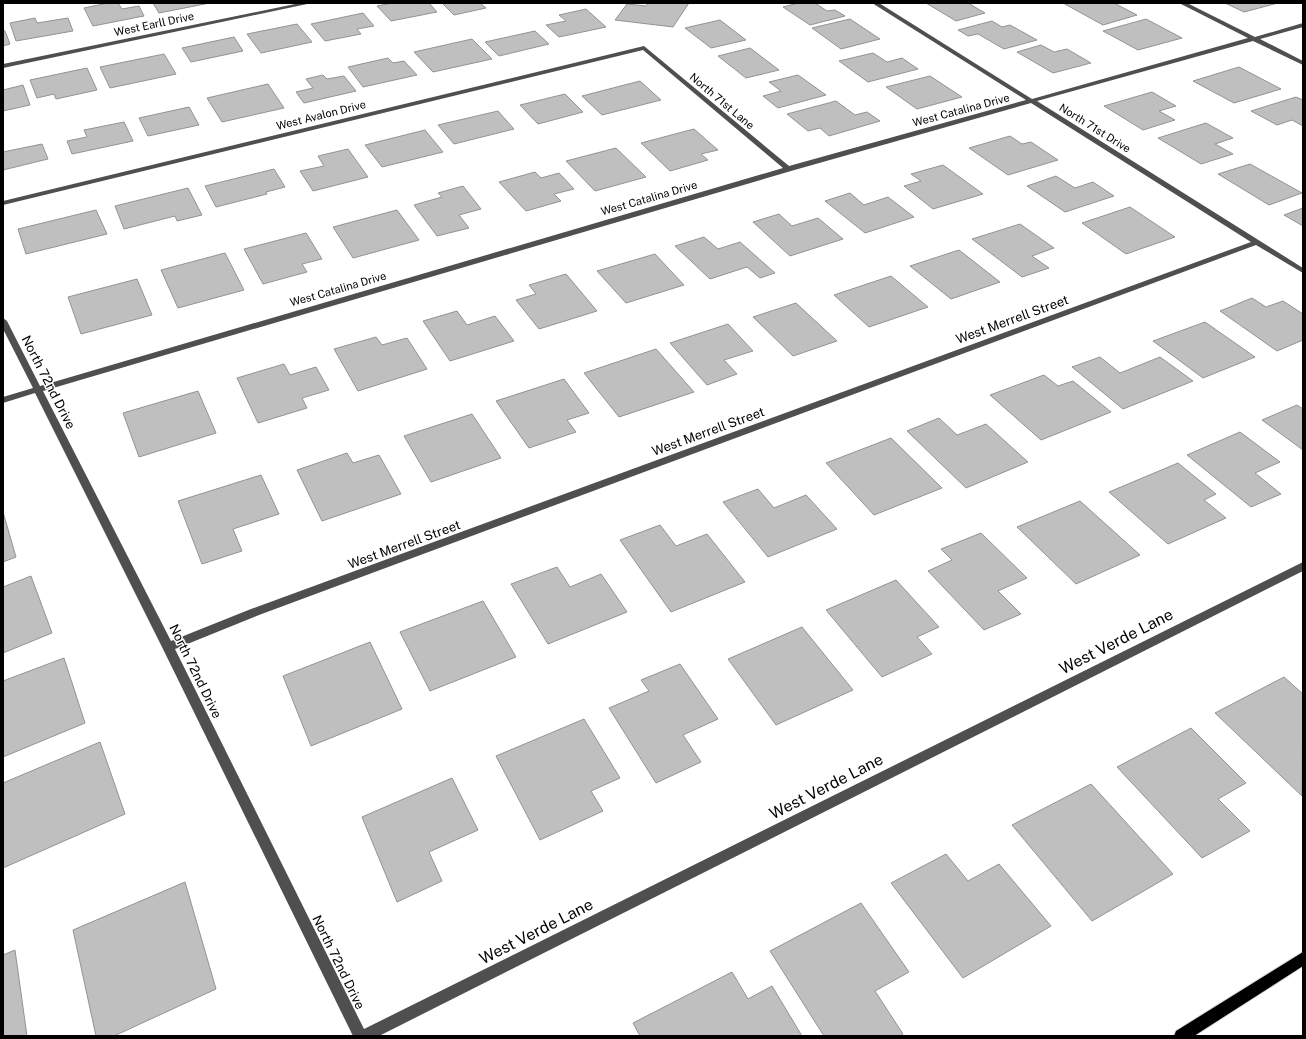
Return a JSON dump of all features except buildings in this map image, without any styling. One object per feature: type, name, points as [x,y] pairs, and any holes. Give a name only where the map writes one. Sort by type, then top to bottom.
[{"type":"main road","points":[[1181,1036],[1303,958]]},
{"type":"street","name":"West Earll Drive","points":[[3,66],[308,3]]},
{"type":"street","name":"North 71st Drive","points":[[875,3],[1303,271]]},
{"type":"street","points":[[1182,3],[1303,63]]},
{"type":"street","name":"West Catalina Drive","points":[[3,400],[788,169],[1303,25]]},
{"type":"street","name":"North 71st Lane","points":[[644,48],[788,169]]},
{"type":"street","name":"West Avalon Drive","points":[[3,203],[644,48]]},
{"type":"street","name":"West Merrell Street","points":[[168,647],[255,612],[1257,242]]},
{"type":"street","name":"North 72nd Drive","points":[[3,321],[168,647],[360,1036]]},
{"type":"street","name":"West Verde Lane","points":[[364,1036],[1303,566]]}]
